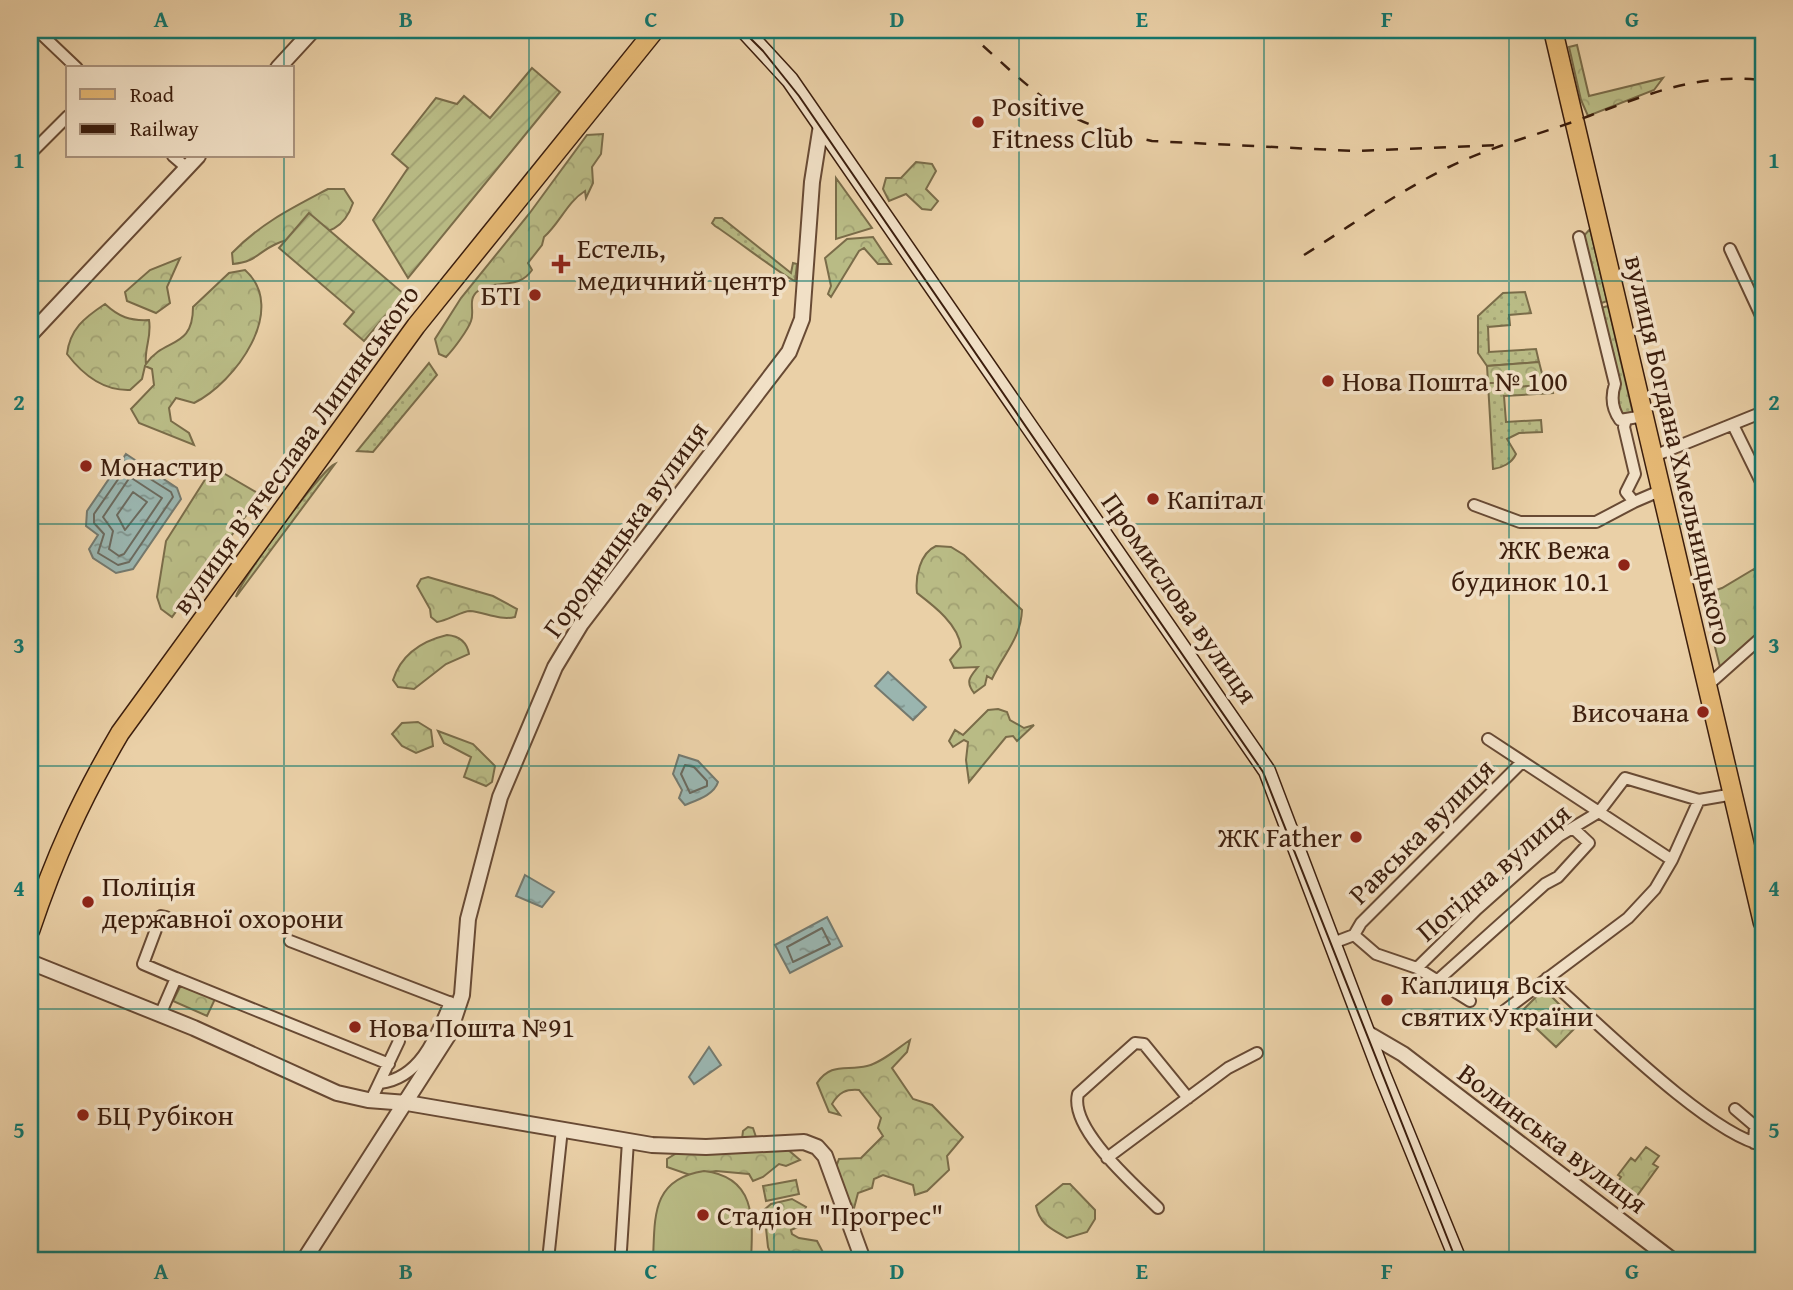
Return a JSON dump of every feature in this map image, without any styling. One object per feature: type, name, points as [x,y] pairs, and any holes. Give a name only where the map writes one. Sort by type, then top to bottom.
[{"type":"main road","name":"вулиця Вʼячеслава Липинського","points":[[30,930],[68,827],[120,733],[416,326],[655,30]]},
{"type":"main road","name":"Промислова вулиця","points":[[744,30],[790,80],[1267,771],[1367,1033],[1458,1260]]},
{"type":"main road","name":"вулиця Богдана Хмельницького","points":[[1553,30],[1635,417],[1654,456],[1763,923]]},
{"type":"street","points":[[37,30],[75,66]]},
{"type":"street","points":[[280,66],[313,30]]},
{"type":"street","points":[[30,154],[66,118]]},
{"type":"street","name":"Городницька вулиця","points":[[304,1260],[449,1034],[468,919],[500,797],[555,667],[581,624],[789,352],[802,320],[812,182],[821,125]]},
{"type":"street","points":[[175,158],[187,168]]},
{"type":"street","points":[[30,335],[196,158]]},
{"type":"street","points":[[1579,237],[1615,384],[1612,395],[1616,414],[1620,420],[1635,417]]},
{"type":"street","points":[[1730,249],[1763,320]]},
{"type":"street","points":[[1654,456],[1763,412]]},
{"type":"street","points":[[1634,502],[1626,492],[1635,474],[1624,427],[1635,417]]},
{"type":"street","points":[[1733,425],[1763,485]]},
{"type":"street","points":[[1474,505],[1520,522],[1595,522],[1661,490]]},
{"type":"street","points":[[1708,685],[1763,636]]},
{"type":"street","points":[[1488,739],[1672,860]]},
{"type":"street","name":"Равська вулиця","points":[[1354,935],[1361,923],[1522,761]]},
{"type":"street","points":[[1599,812],[1625,778],[1699,800],[1734,794]]},
{"type":"street","points":[[1496,1017],[1628,918],[1655,889],[1672,860],[1699,800]]},
{"type":"street","name":"Погідна вулиця","points":[[1417,968],[1477,909],[1559,836],[1599,812]]},
{"type":"street","points":[[1438,980],[1545,884],[1558,877],[1589,843],[1573,828]]},
{"type":"street","points":[[143,964],[156,936],[161,916],[166,917]]},
{"type":"street","points":[[1333,943],[1354,935],[1376,954],[1417,968],[1470,1001]]},
{"type":"street","points":[[290,941],[455,1004],[421,1059],[409,1073],[394,1081],[380,1083]]},
{"type":"street","points":[[143,948],[138,962],[389,1064]]},
{"type":"street","points":[[30,962],[194,1028],[337,1093],[652,1145],[706,1147],[804,1142],[817,1147],[825,1156],[863,1260]]},
{"type":"street","points":[[163,1008],[176,978]]},
{"type":"street","points":[[1547,978],[1693,1106],[1747,1142],[1759,1144],[1755,1126],[1735,1109]]},
{"type":"street","name":"Волинська вулиця","points":[[1367,1033],[1403,1054],[1672,1260]]},
{"type":"street","points":[[371,1100],[399,1041]]},
{"type":"street","points":[[1158,1208],[1107,1158],[1078,1114],[1075,1104],[1078,1094],[1135,1043],[1144,1044],[1188,1098]]},
{"type":"street","points":[[1107,1158],[1228,1068],[1257,1053]]},
{"type":"street","points":[[548,1260],[562,1129]]},
{"type":"street","points":[[621,1250],[628,1141]]},
{"type":"green space","points":[[1577,45],[1589,96],[1663,78],[1654,90],[1588,116],[1581,100],[1569,47]]},
{"type":"green space","points":[[532,68],[560,92],[408,278],[373,220],[408,168],[392,154],[436,98],[457,104],[464,96],[490,118]]},
{"type":"green space","points":[[603,134],[601,154],[592,167],[593,183],[586,198],[585,191],[573,201],[544,237],[542,245],[528,263],[532,270],[526,276],[514,282],[485,287],[475,294],[472,317],[467,329],[446,357],[439,354],[435,339],[461,298],[529,214],[587,135]]},
{"type":"green space","points":[[916,162],[932,164],[936,171],[926,189],[938,201],[931,210],[922,209],[906,194],[889,201],[883,189],[886,178],[901,178]]},
{"type":"green space","points":[[836,178],[872,228],[836,239]]},
{"type":"green space","points":[[328,189],[344,189],[353,203],[340,225],[321,233],[276,244],[252,259],[233,264],[232,253],[254,233]]},
{"type":"green space","points":[[309,213],[404,294],[364,341],[344,324],[354,312],[279,248]]},
{"type":"green space","points":[[715,218],[722,218],[791,273],[793,263],[797,264],[795,281],[715,226],[712,223]]},
{"type":"green space","points":[[1590,229],[1607,301],[1596,305],[1580,240]]},
{"type":"green space","points":[[873,237],[891,264],[878,264],[864,248],[859,251],[831,297],[828,294],[831,286],[825,258],[847,239]]},
{"type":"green space","points":[[180,258],[167,287],[170,303],[156,313],[127,301],[125,292],[150,270]]},
{"type":"green space","points":[[245,270],[257,286],[261,304],[259,324],[251,344],[240,362],[210,393],[194,403],[176,398],[169,408],[171,421],[189,433],[194,445],[139,423],[131,409],[154,385],[152,369],[145,366],[142,379],[130,390],[120,390],[94,380],[67,354],[71,338],[79,325],[105,304],[125,317],[149,320],[146,364],[161,350],[183,337],[192,321],[193,307],[229,273]]},
{"type":"green space","points":[[1525,292],[1531,313],[1509,315],[1510,325],[1488,327],[1489,352],[1536,349],[1539,362],[1487,366],[1478,353],[1478,316],[1503,293]]},
{"type":"green space","points":[[1608,306],[1634,418],[1620,420],[1597,309]]},
{"type":"green space","points":[[1539,362],[1545,385],[1513,387],[1502,383],[1488,383],[1487,366]]},
{"type":"green space","points":[[429,363],[437,375],[373,452],[357,451]]},
{"type":"green space","points":[[1488,383],[1502,383],[1513,387],[1551,384],[1553,393],[1504,396],[1506,422],[1541,420],[1542,432],[1519,433],[1507,439],[1516,454],[1500,468],[1493,469]]},
{"type":"green space","points":[[335,464],[236,597],[282,526],[314,485]]},
{"type":"green space","points":[[213,467],[261,495],[172,617],[161,609],[157,597],[166,541]]},
{"type":"green space","points":[[936,546],[951,547],[964,555],[1022,610],[1015,638],[992,679],[987,676],[985,685],[974,693],[970,679],[978,667],[954,668],[950,660],[961,647],[959,639],[944,616],[917,593],[922,560]]},
{"type":"green space","points":[[1754,569],[1763,580],[1763,628],[1720,667],[1702,595],[1722,588]]},
{"type":"green space","points":[[428,577],[493,596],[517,609],[515,617],[504,618],[470,611],[437,622],[431,617],[430,609],[417,586],[421,579]]},
{"type":"green space","points":[[447,635],[462,640],[469,654],[446,664],[414,689],[398,687],[393,680],[407,656],[421,645]]},
{"type":"green space","points":[[988,710],[1007,712],[1010,720],[1024,728],[1034,725],[1017,741],[1013,736],[1006,737],[969,782],[966,760],[968,742],[964,740],[953,747],[949,741],[955,730],[963,735]]},
{"type":"green space","points":[[418,722],[431,730],[433,746],[416,753],[402,746],[392,734],[402,723]]},
{"type":"green space","points":[[438,731],[473,744],[495,766],[492,782],[486,786],[464,777],[471,757],[444,743]]},
{"type":"green space","points":[[181,985],[215,999],[207,1016],[173,1001]]},
{"type":"green space","points":[[1544,989],[1579,1024],[1556,1047],[1520,1013]]},
{"type":"green space","points":[[910,1040],[907,1052],[892,1068],[913,1099],[932,1105],[963,1137],[947,1156],[949,1170],[927,1191],[915,1195],[913,1185],[883,1175],[874,1179],[872,1188],[858,1193],[853,1212],[836,1167],[839,1159],[861,1158],[883,1136],[878,1128],[881,1118],[859,1090],[843,1092],[835,1100],[832,1104],[840,1115],[829,1112],[817,1083],[822,1076],[833,1070],[878,1062]]},
{"type":"green space","points":[[748,1127],[753,1128],[757,1140],[787,1149],[800,1160],[786,1166],[779,1164],[763,1177],[753,1181],[749,1174],[716,1171],[690,1175],[667,1167],[667,1159],[680,1151],[742,1139],[743,1131]]},
{"type":"green space","points":[[1646,1147],[1659,1156],[1653,1164],[1658,1167],[1634,1200],[1615,1186],[1621,1177],[1618,1175],[1631,1158],[1635,1161]]},
{"type":"green space","name":"Стадіон \"Прогрес\"","points":[[704,1171],[734,1182],[748,1202],[752,1230],[751,1260],[653,1260],[656,1215],[665,1191],[687,1175]]},
{"type":"green space","points":[[796,1180],[799,1194],[766,1201],[763,1186]]},
{"type":"green space","points":[[1063,1184],[1070,1184],[1095,1210],[1095,1219],[1087,1232],[1067,1238],[1044,1222],[1036,1206]]},
{"type":"green space","points":[[792,1199],[806,1207],[798,1227],[791,1230],[792,1234],[817,1241],[827,1260],[773,1260],[768,1247],[764,1210],[771,1204]]},
{"type":"water","points":[[126,454],[177,488],[181,499],[133,569],[116,573],[93,558],[89,549],[98,535],[86,526],[87,511]]},
{"type":"water","points":[[888,672],[926,707],[913,720],[875,686]]},
{"type":"water","points":[[679,755],[698,761],[718,782],[709,794],[685,805],[679,798],[682,790],[673,774]]},
{"type":"water","points":[[525,875],[554,892],[542,907],[516,896]]},
{"type":"water","points":[[827,917],[842,946],[790,973],[775,945]]},
{"type":"water","points":[[709,1047],[721,1065],[694,1084],[689,1077]]},
{"type":"tram line","points":[[742,30],[763,51],[799,96],[1263,772],[1456,1260]]},
{"type":"railway","points":[[965,30],[1029,86],[1070,115],[1099,128],[1152,141],[1354,151],[1498,145]]},
{"type":"railway","points":[[1304,255],[1412,187],[1483,152],[1674,87],[1716,80],[1763,80]]},
{"type":"place","name":"Positive Fitness Club","points":[[978,122]]},
{"type":"place","name":"Естель, медичний центр","points":[[561,264]]},
{"type":"place","name":"БТІ","points":[[535,295]]},
{"type":"place","name":"Нова Пошта № 100","points":[[1328,381]]},
{"type":"place","name":"Монастир","points":[[86,466]]},
{"type":"place","name":"Капітал","points":[[1153,499]]},
{"type":"place","name":"ЖК Вежа будинок 10.1","points":[[1624,565]]},
{"type":"place","name":"Височана","points":[[1703,712]]},
{"type":"place","name":"ЖК Father","points":[[1356,837]]},
{"type":"place","name":"Поліція державної охорони","points":[[88,902]]},
{"type":"place","name":"Каплиця Всіх святих України","points":[[1387,1000]]},
{"type":"place","name":"Нова Пошта №91","points":[[355,1027]]},
{"type":"place","name":"БЦ Рубікон","points":[[83,1115]]},
{"type":"place","name":"Стадіон \"Прогрес\"","points":[[703,1215]]}]
